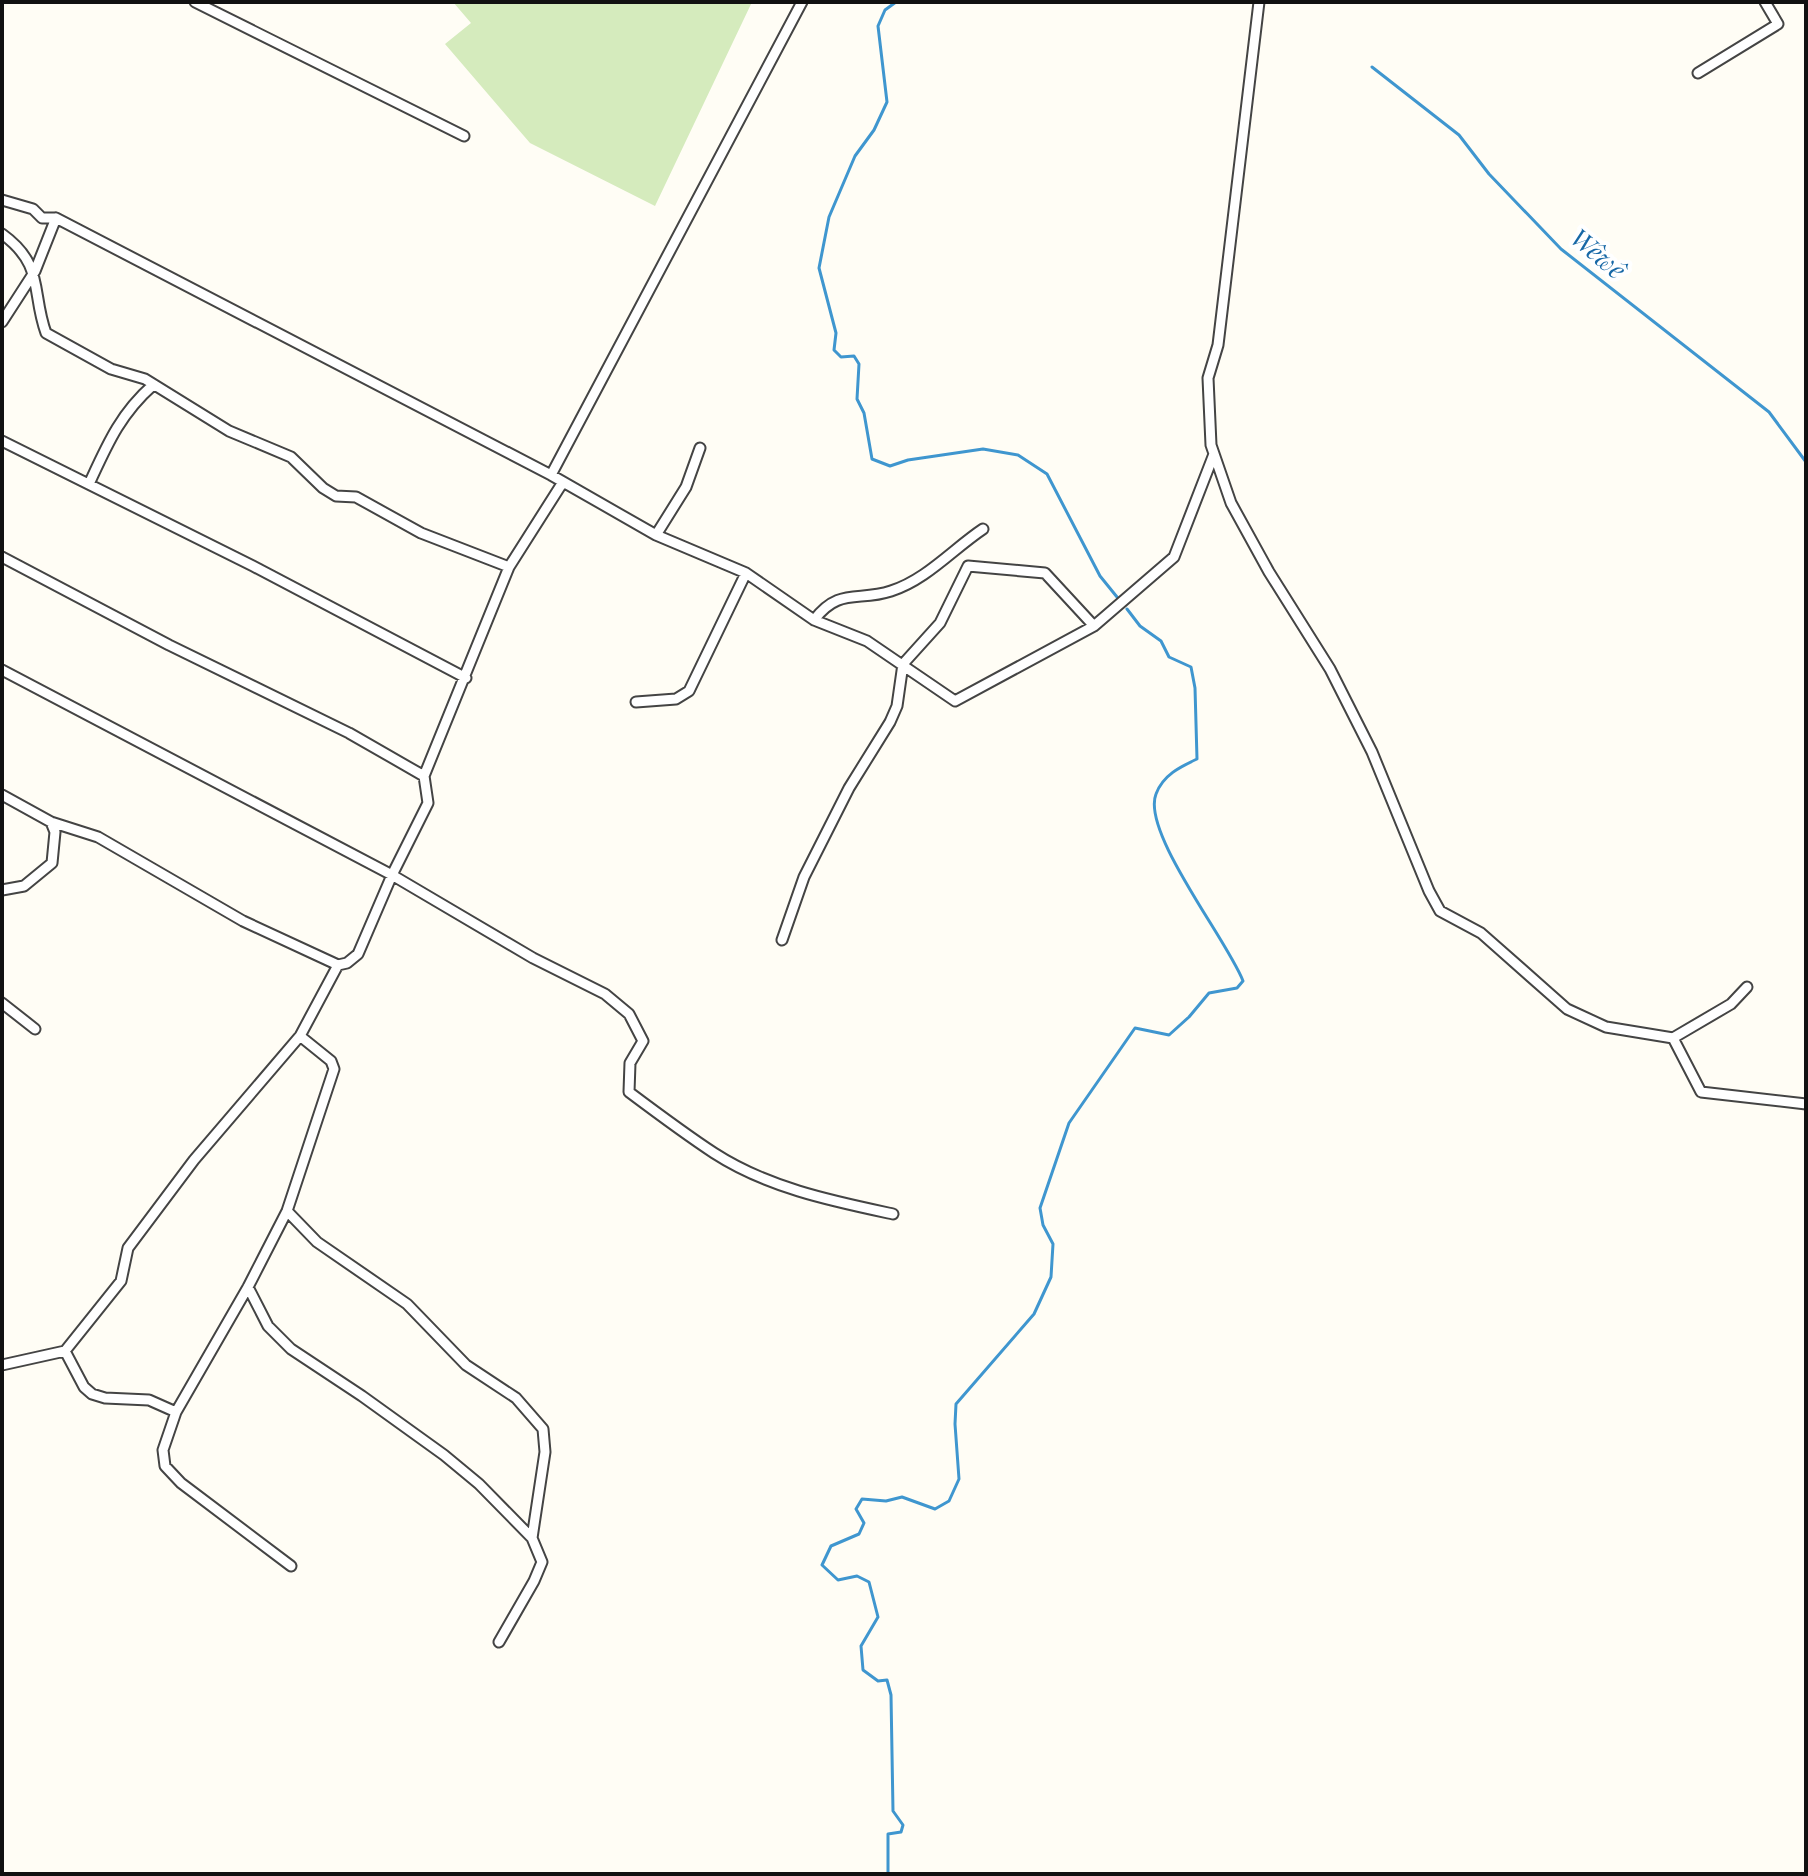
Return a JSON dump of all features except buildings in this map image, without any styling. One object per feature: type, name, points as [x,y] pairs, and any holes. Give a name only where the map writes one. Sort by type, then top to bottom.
[{"type":"street","points":[[195,2],[464,136]]},
{"type":"street","points":[[551,475],[802,2]]},
{"type":"street","points":[[1259,2],[1218,345],[1208,378],[1211,445],[1231,503],[1269,572],[1330,669],[1372,752],[1440,911],[1481,933],[1567,1009],[1606,1027],[1673,1038],[1731,1004],[1747,987]]},
{"type":"street","points":[[1698,73],[1778,24],[1765,2]]},
{"type":"street","points":[[2,200],[33,209],[42,218],[56,218],[551,475],[656,535],[746,573],[814,620],[867,641],[955,701],[1094,626],[1174,557],[1214,454]]},
{"type":"street","points":[[2,322],[35,271],[56,218]]},
{"type":"street","points":[[2,234],[13,242],[35,271],[46,333],[111,369],[153,385],[229,431],[291,457],[323,488],[336,496],[356,497],[421,533],[509,567]]},
{"type":"street","points":[[89,484],[115,428],[153,385]]},
{"type":"street","points":[[2,441],[253,566],[466,678]]},
{"type":"street","points":[[656,535],[686,487],[700,448]]},
{"type":"street","points":[[2,795],[51,822],[92,834],[243,921],[338,965],[347,963],[358,954],[428,803],[424,776],[509,567],[563,482]]},
{"type":"street","points":[[814,620],[821,610],[837,599],[891,592],[924,575],[983,529]]},
{"type":"street","points":[[2,557],[169,645],[349,733],[424,776]]},
{"type":"street","points":[[782,940],[804,877],[849,788],[890,722],[897,706],[903,664],[940,623],[968,566],[1045,573],[1094,626]]},
{"type":"street","points":[[636,702],[676,699],[689,691],[746,573]]},
{"type":"street","points":[[2,670],[392,875],[533,958],[605,994],[629,1014],[643,1041],[630,1063],[629,1092],[716,1155],[779,1185],[820,1198],[893,1214]]},
{"type":"street","points":[[2,890],[24,886],[52,863],[55,832],[51,822]]},
{"type":"street","points":[[2,1365],[65,1351],[121,1281],[128,1248],[146,1223],[194,1160],[300,1036],[338,965]]},
{"type":"street","points":[[2,1003],[35,1029]]},
{"type":"street","points":[[291,1566],[181,1483],[165,1466],[163,1450],[176,1412],[248,1287],[287,1211],[334,1069],[331,1061],[300,1036]]},
{"type":"street","points":[[1673,1038],[1701,1092],[1806,1104]]},
{"type":"street","points":[[287,1211],[317,1242],[407,1304],[466,1365],[516,1398],[543,1429],[545,1452],[532,1538]]},
{"type":"street","points":[[248,1287],[268,1326],[291,1349],[444,1455],[479,1484],[532,1538],[542,1562],[499,1642]]},
{"type":"street","points":[[65,1351],[84,1387],[92,1394],[105,1398],[149,1400],[176,1412]]},
{"type":"green space","points":[[453,2],[752,2],[655,206],[530,143],[445,44],[471,23]]},
{"type":"waterway","points":[[896,2],[885,10],[878,26],[887,102],[874,130],[855,156],[829,217],[819,268],[836,333],[834,350],[841,357],[854,356],[859,364],[857,399],[864,413],[872,459],[890,466],[908,460],[983,449],[1018,455],[1047,474],[1100,576],[1117,597]]},
{"type":"waterway","name":"Wêwê","points":[[1372,67],[1459,135],[1489,174],[1561,249],[1769,412],[1806,462]]},
{"type":"waterway","points":[[888,1874],[888,1834],[901,1832],[903,1825],[893,1811],[891,1695],[887,1680],[878,1681],[863,1670],[861,1646],[878,1617],[869,1582],[857,1576],[838,1580],[822,1565],[831,1546],[859,1534],[864,1523],[856,1509],[862,1499],[886,1501],[902,1497],[935,1509],[949,1501],[959,1479],[956,1404],[1034,1314],[1051,1277],[1053,1244],[1043,1225],[1040,1208],[1069,1123],[1135,1028],[1169,1035],[1209,993],[1237,988],[1243,981],[1173,859],[1161,834],[1155,811],[1156,794],[1163,782],[1197,759],[1195,688],[1191,667],[1169,657],[1161,641],[1140,626],[1127,609]]}]
